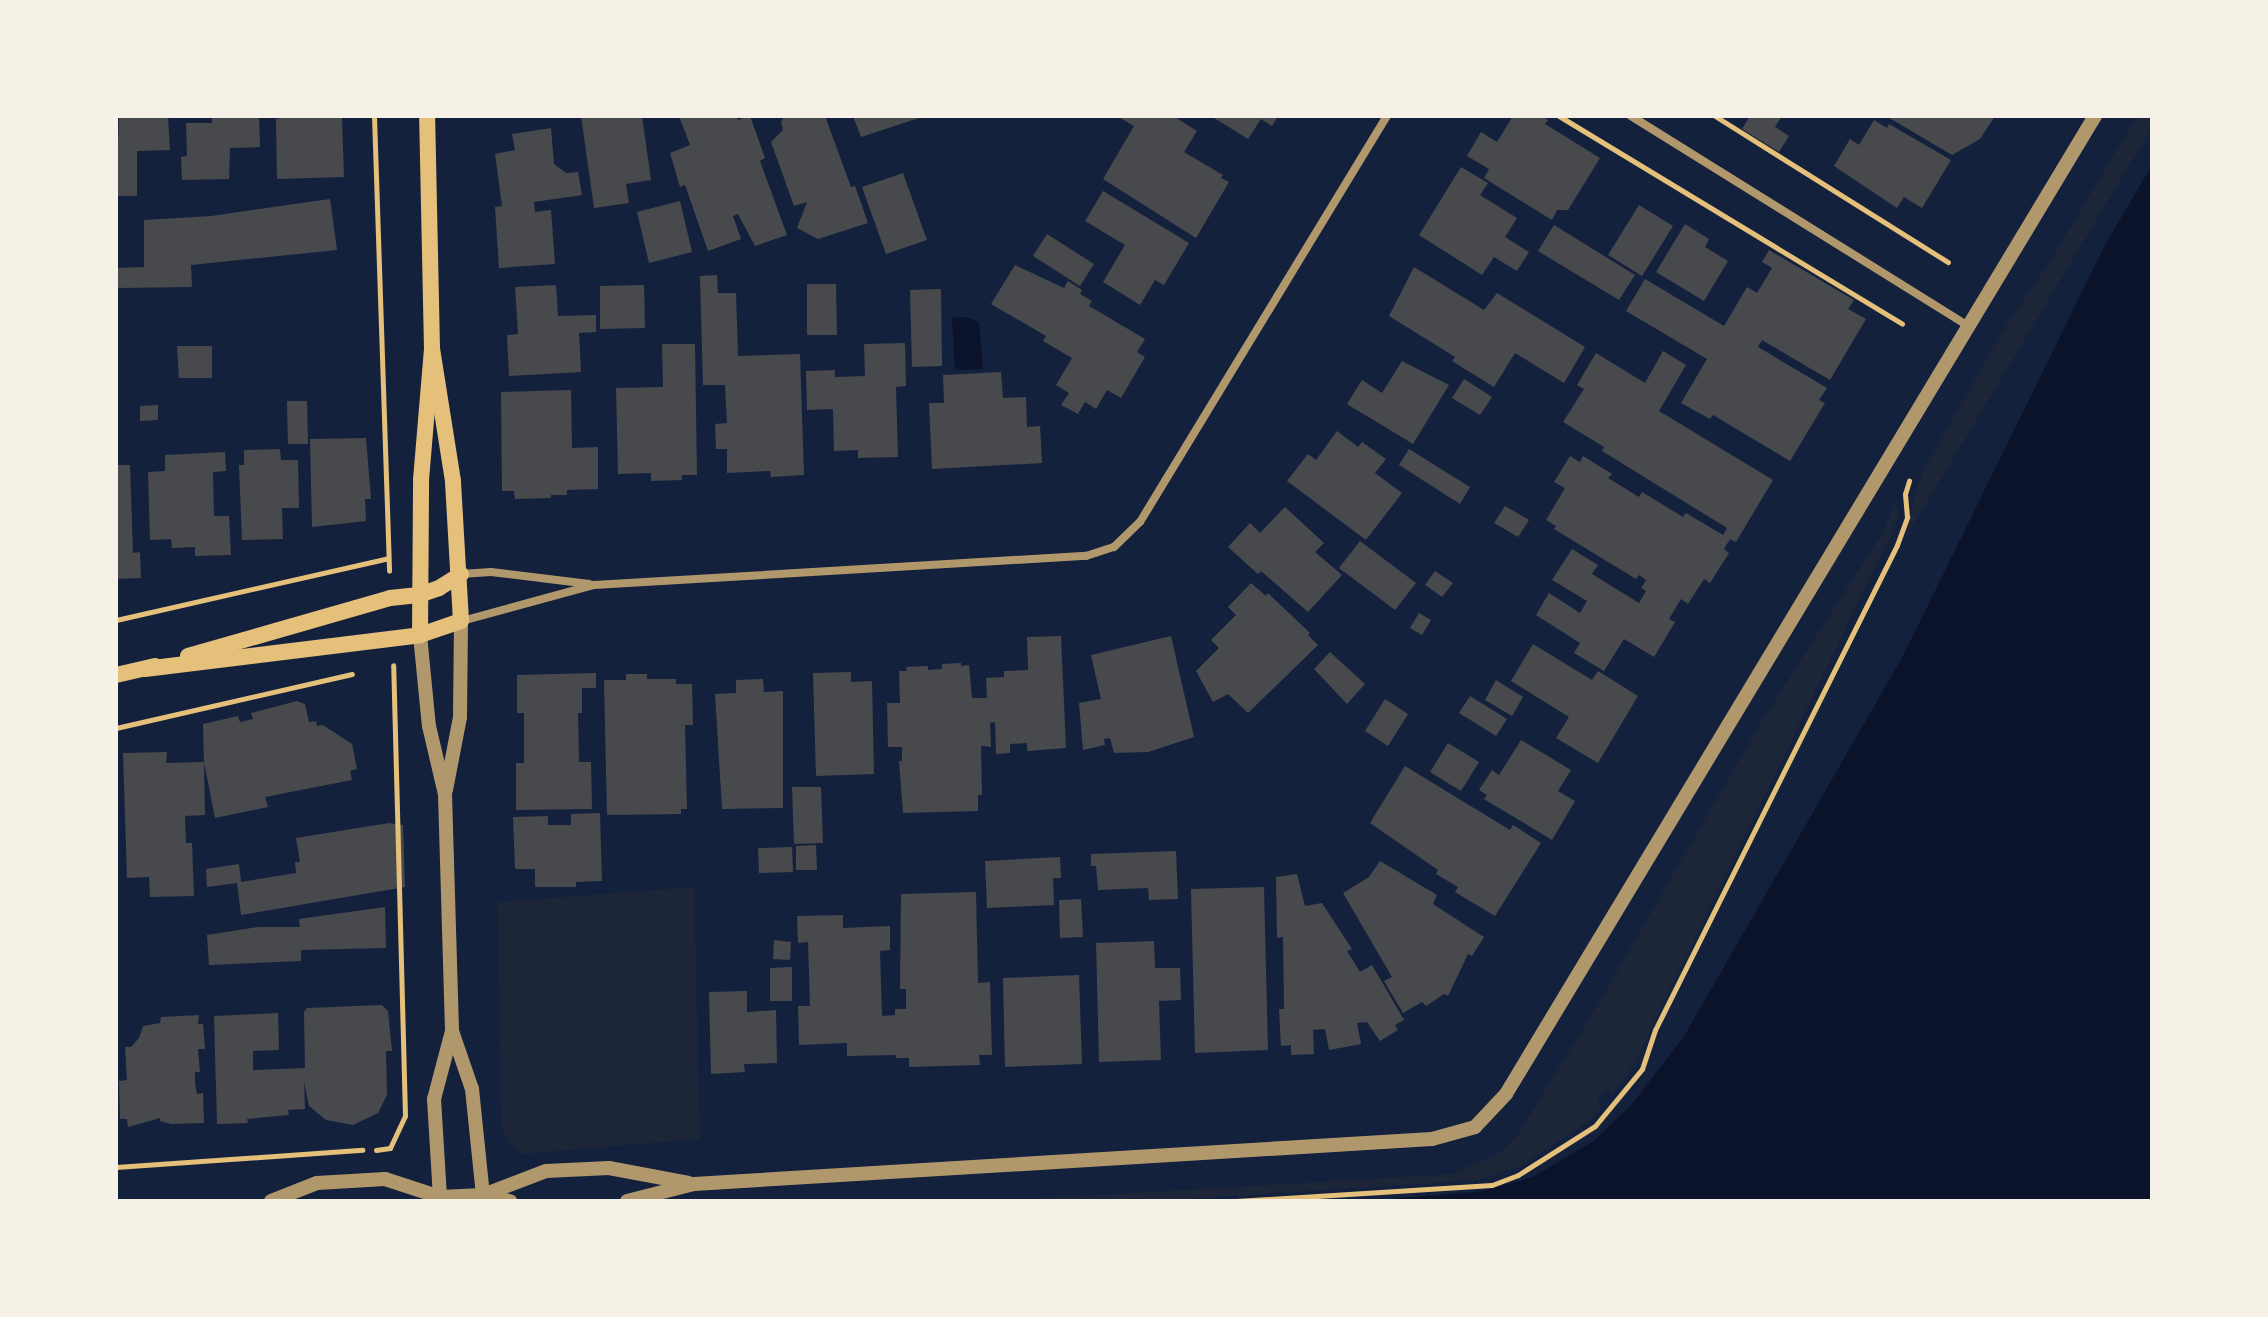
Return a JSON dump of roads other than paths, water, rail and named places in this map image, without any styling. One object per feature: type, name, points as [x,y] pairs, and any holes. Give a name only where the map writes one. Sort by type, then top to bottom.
[{"type":"main road","points":[[420,635],[421,480],[432,349],[427,116]]},
{"type":"main road","points":[[145,669],[420,635],[461,621],[461,574],[453,481],[432,349]]},
{"type":"main road","points":[[116,675],[390,598],[419,595],[439,588],[461,574]]},
{"type":"street","points":[[461,574],[491,572],[594,585],[1086,556],[1114,547],[1140,522],[1387,116]]},
{"type":"street","points":[[1631,116],[1968,326]]},
{"type":"street","points":[[627,1201],[694,1184],[1432,1139],[1475,1127],[1506,1094],[2095,116]]},
{"type":"street","points":[[445,794],[460,717],[461,621],[594,585]]},
{"type":"street","points":[[420,635],[429,726],[445,794],[452,1031],[434,1099],[436,1199]]},
{"type":"street","points":[[452,1031],[472,1089],[483,1195]]},
{"type":"street","points":[[271,1201],[317,1183],[385,1179],[436,1199],[483,1195],[546,1171],[609,1168],[694,1184]]},
{"type":"street","points":[[483,1195],[510,1201]]}]
